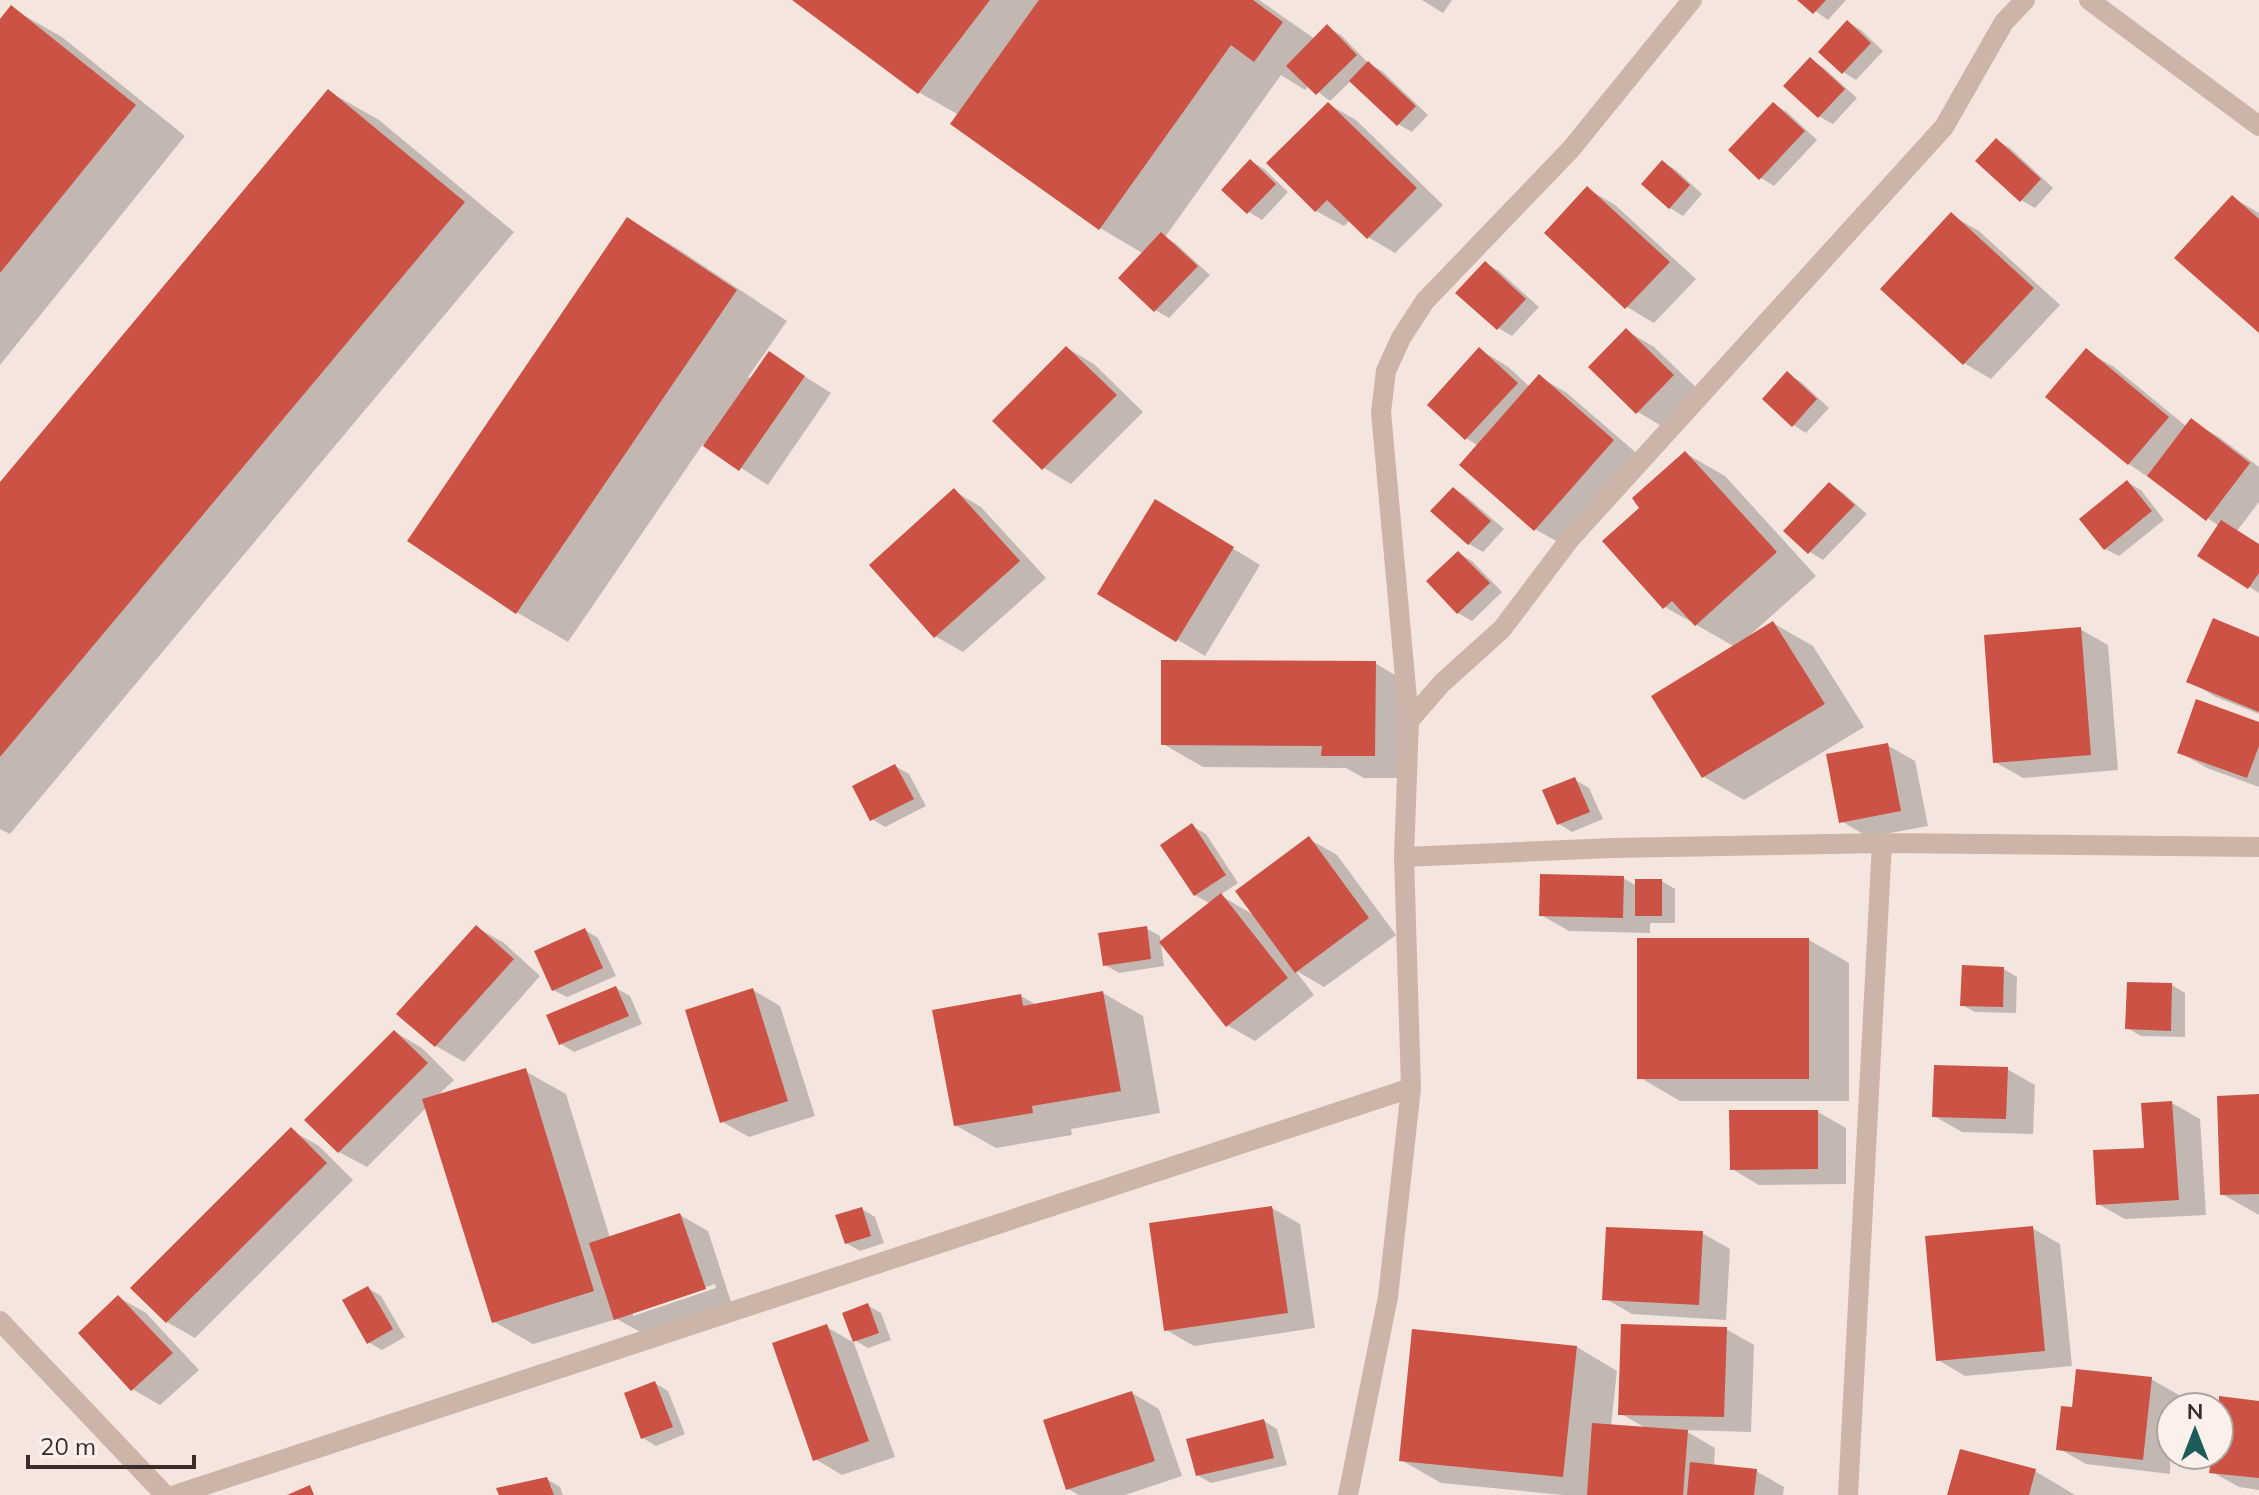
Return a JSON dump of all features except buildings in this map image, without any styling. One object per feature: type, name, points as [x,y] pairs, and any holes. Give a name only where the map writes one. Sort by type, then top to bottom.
[{"type":"street","points":[[1348,1495],[1388,1297],[1411,1088],[1404,857],[1409,721],[1381,412],[1386,371],[1401,338],[1425,301],[1571,149],[1692,0]]},
{"type":"street","points":[[1409,721],[1442,683],[1502,629],[1580,527],[1944,127],[2004,22],[2025,0]]},
{"type":"street","points":[[2089,0],[2259,126]]},
{"type":"street","points":[[1404,857],[1612,848],[1882,843],[2259,847]]},
{"type":"street","points":[[1848,1495],[1882,843]]},
{"type":"street","points":[[175,1495],[1411,1088]]},
{"type":"street","points":[[0,1321],[165,1495]]}]
